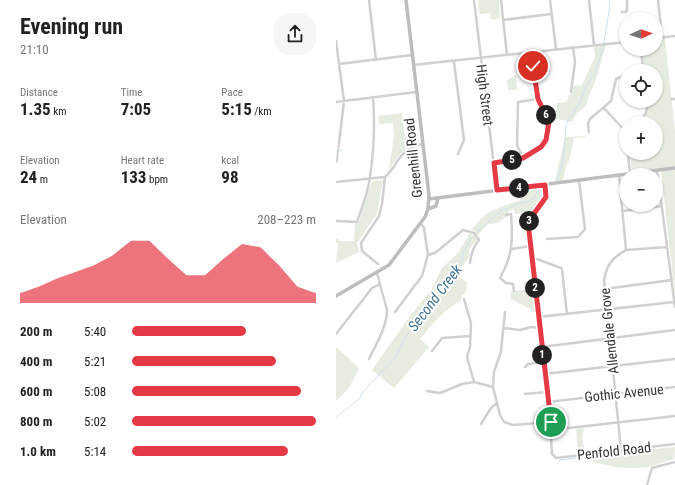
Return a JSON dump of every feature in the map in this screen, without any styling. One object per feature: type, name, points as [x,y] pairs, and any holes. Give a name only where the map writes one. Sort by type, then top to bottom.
[{"type":"main road","name":"Greenhill Road","points":[[336,296],[389,265],[421,224],[428,209],[429,199],[406,0]]},
{"type":"main road","points":[[663,169],[675,168]]},
{"type":"main road","points":[[429,199],[619,175]]},
{"type":"main road","points":[[428,209],[436,206],[438,198]]},
{"type":"street","points":[[369,0],[376,60]]},
{"type":"street","name":"High Street","points":[[474,0],[497,190]]},
{"type":"street","points":[[501,0],[507,55]]},
{"type":"street","points":[[550,0],[556,49]]},
{"type":"street","points":[[589,0],[594,45]]},
{"type":"street","points":[[626,12],[627,0]]},
{"type":"street","points":[[658,0],[659,12]]},
{"type":"street","points":[[503,20],[551,14]]},
{"type":"street","points":[[663,37],[675,36]]},
{"type":"street","points":[[336,41],[344,101],[337,161]]},
{"type":"street","points":[[413,65],[454,62],[619,43]]},
{"type":"street","points":[[571,92],[575,62],[573,47]]},
{"type":"street","points":[[494,163],[523,158],[541,147],[546,140],[549,122],[538,99],[531,52]]},
{"type":"street","points":[[339,64],[412,55]]},
{"type":"street","points":[[454,62],[464,140],[458,154]]},
{"type":"street","points":[[589,132],[588,123],[590,119],[611,101],[616,79],[619,78]]},
{"type":"street","points":[[336,102],[416,92]]},
{"type":"street","points":[[336,221],[357,222],[370,178],[375,123],[373,98]]},
{"type":"street","points":[[523,158],[517,145],[518,102],[538,99]]},
{"type":"street","points":[[604,108],[619,123]]},
{"type":"street","points":[[378,264],[362,251],[361,243],[379,216],[385,178],[399,158],[409,149],[422,144]]},
{"type":"street","points":[[336,182],[370,178],[385,178]]},
{"type":"street","points":[[547,240],[578,237],[585,229],[579,181]]},
{"type":"street","points":[[545,185],[546,197],[528,222],[551,430],[675,416]]},
{"type":"street","points":[[623,212],[626,250],[667,247]]},
{"type":"street","points":[[663,212],[675,306]]},
{"type":"street","points":[[506,215],[511,214],[512,249],[507,265],[500,278],[506,283],[513,284],[514,291]]},
{"type":"street","points":[[395,312],[422,276],[428,256],[424,228],[421,224]]},
{"type":"street","points":[[428,256],[435,253],[463,230],[476,234],[479,240],[474,246],[470,262]]},
{"type":"street","points":[[512,249],[530,246]]},
{"type":"street","name":"Allendale Grove","points":[[622,450],[606,309],[604,275],[608,264],[626,250]]},
{"type":"street","points":[[532,259],[537,259],[561,268],[567,314]]},
{"type":"street","points":[[369,359],[383,331],[387,315],[377,273]]},
{"type":"street","points":[[604,289],[672,280]]},
{"type":"street","points":[[336,334],[372,288],[380,284]]},
{"type":"street","points":[[464,299],[471,323],[470,347],[467,357],[474,382]]},
{"type":"street","points":[[538,317],[674,302]]},
{"type":"street","points":[[505,312],[501,351],[494,372],[493,387],[500,415],[504,422],[513,425],[551,422]]},
{"type":"street","points":[[504,328],[520,330],[531,327],[540,328]]},
{"type":"street","points":[[542,347],[675,330]]},
{"type":"street","points":[[432,350],[442,338],[470,336]]},
{"type":"street","points":[[544,374],[675,359]]},
{"type":"street","points":[[525,367],[528,364],[543,362]]},
{"type":"street","points":[[427,391],[440,393],[462,384],[474,382],[493,387]]},
{"type":"street","name":"Gothic Avenue","points":[[548,402],[675,387]]},
{"type":"street","points":[[525,394],[546,392]]},
{"type":"street","points":[[481,424],[491,408],[497,403]]},
{"type":"street","name":"Penfold Road","points":[[551,430],[552,454],[556,458],[675,444]]},
{"type":"street","points":[[647,485],[652,468],[675,462]]},
{"type":"shaded area","points":[[478,0],[499,0],[500,18],[491,20],[490,13],[479,14]]},
{"type":"shaded area","points":[[663,38],[665,38],[675,131],[675,167],[632,168],[631,160],[663,160],[663,116],[644,116],[648,108],[663,108],[663,64],[643,64],[643,56],[663,56]]},
{"type":"shaded area","points":[[606,45],[597,76],[585,107],[577,113],[572,122],[549,117],[546,111],[557,110],[557,103],[567,102],[569,95],[572,94],[573,86],[582,85],[595,57],[594,47]]},
{"type":"shaded area","points":[[516,75],[517,90],[508,90],[507,80]]},
{"type":"shaded area","points":[[402,113],[405,137],[417,135],[418,143],[408,147],[401,153],[389,170],[394,135],[393,123],[379,124],[378,116]]},
{"type":"shaded area","points":[[586,136],[574,138],[569,162],[567,163],[563,180],[555,181],[565,137]]},
{"type":"shaded area","points":[[675,169],[675,295],[663,189],[663,171]]},
{"type":"shaded area","points":[[383,180],[377,214],[357,243],[359,252],[336,263],[338,244],[336,243],[336,238],[339,239],[339,241],[354,241],[355,224],[359,222],[372,181]]},
{"type":"shaded area","points":[[543,188],[544,197],[526,218],[523,219],[522,213],[515,214],[514,210],[508,211],[508,215],[498,223],[488,224],[478,235],[472,229],[487,213],[521,200],[521,191]]},
{"type":"shaded area","points":[[470,233],[477,239],[470,248],[469,257],[456,275],[467,282],[466,292],[461,296],[461,300],[449,308],[420,339],[429,347],[394,388],[372,370],[410,316],[431,290],[442,268],[458,253]]},
{"type":"shaded area","points":[[534,281],[538,313],[511,299],[511,291],[524,290],[524,282]]},
{"type":"shaded area","points":[[336,347],[359,368],[349,388],[336,401]]},
{"type":"shaded area","points":[[584,428],[583,440],[586,453],[578,454],[576,429]]},
{"type":"shaded area","points":[[675,447],[674,459],[644,468],[621,468],[593,462],[593,455]]},
{"type":"waterway","name":"Second Creek","points":[[557,181],[563,161],[566,124],[580,102],[586,86],[595,73],[603,48],[610,5],[609,0]]},
{"type":"waterway","points":[[336,152],[342,150]]},
{"type":"waterway","name":"Second Creek","points":[[476,233],[503,209],[531,200],[539,191]]},
{"type":"waterway","name":"Second Creek","points":[[429,306],[439,290],[462,261],[463,253],[471,238],[474,236]]},
{"type":"waterway","name":"Second Creek","points":[[336,417],[359,399],[363,392],[394,359],[407,335],[424,316]]},
{"type":"waterway","points":[[558,463],[560,460],[608,454]]},
{"type":"route","points":[[533,66],[538,99],[549,122],[546,140],[536,151],[523,158],[494,163],[497,190],[545,185],[546,197],[528,222],[546,392],[551,422]]}]
